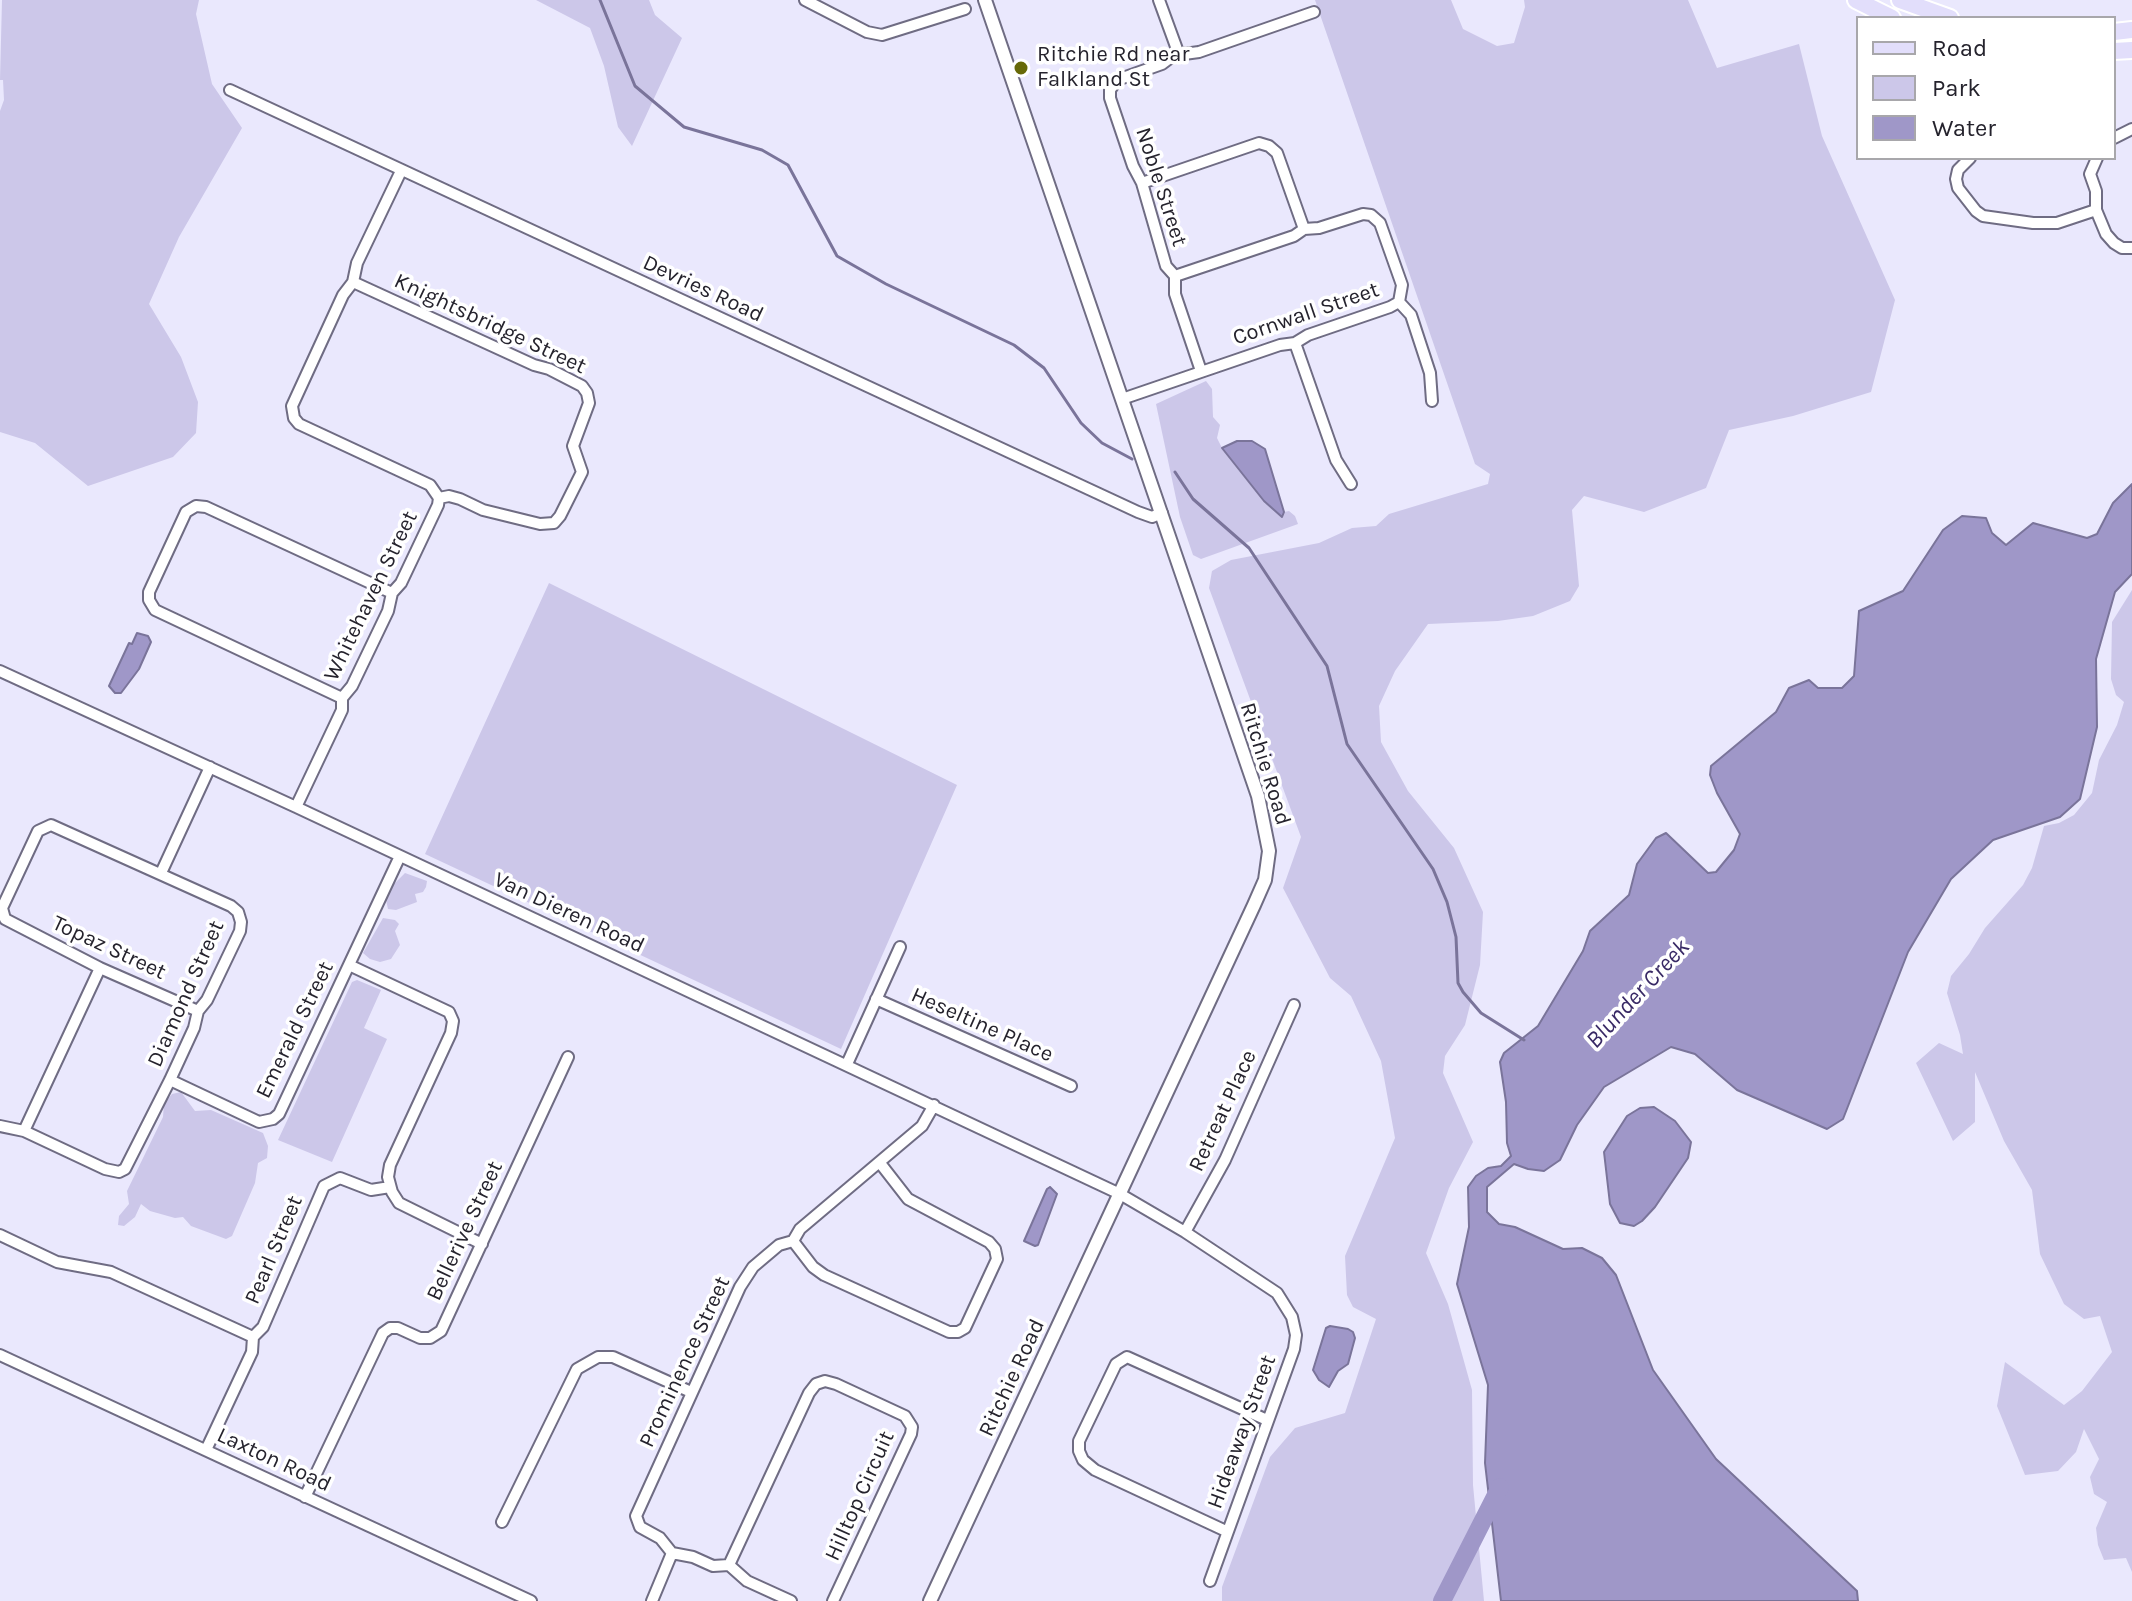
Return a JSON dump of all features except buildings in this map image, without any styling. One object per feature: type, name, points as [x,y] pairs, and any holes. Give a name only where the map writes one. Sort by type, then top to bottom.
[{"type":"main road","points":[[1856,0],[1888,16]]},
{"type":"main road","points":[[1900,0],[1944,16]]},
{"type":"street","points":[[805,0],[867,32],[882,35],[965,9]]},
{"type":"street","name":"Ritchie Road","points":[[930,1601],[1254,905],[1265,880],[1269,851],[1258,796],[985,0]]},
{"type":"street","points":[[1159,0],[1178,52]]},
{"type":"street","name":"Noble Street","points":[[1201,371],[1175,294],[1175,276],[1166,266],[1142,183],[1133,166],[1110,98],[1110,90],[1117,80],[1162,64],[1178,52],[1199,52],[1314,12]]},
{"type":"street","name":"Devries Road","points":[[230,90],[1138,512],[1152,517],[1162,513]]},
{"type":"street","points":[[1142,183],[1259,143],[1277,153],[1304,229]]},
{"type":"street","points":[[1968,160],[1958,170],[1958,188],[1983,216],[2057,223],[2096,210]]},
{"type":"street","points":[[2096,160],[2090,174],[2096,191],[2096,210],[2106,234],[2114,243],[2122,248],[2132,248]]},
{"type":"street","name":"Whitehaven Street","points":[[296,807],[342,710],[342,698],[352,686],[388,611],[392,593],[401,583],[438,505],[439,498],[430,485],[299,424],[294,418],[292,406],[343,295],[353,282],[357,263],[401,171]]},
{"type":"street","name":"Cornwall Street","points":[[1122,399],[1280,345],[1295,343],[1308,335],[1399,302],[1402,285],[1380,223],[1371,215],[1363,214],[1319,228],[1304,229],[1294,236],[1175,276]]},
{"type":"street","name":"Knightsbridge Street","points":[[353,282],[534,365],[549,369],[582,386],[587,393],[589,403],[573,446],[582,472],[554,523],[540,524],[483,510],[449,496],[439,498]]},
{"type":"street","points":[[1399,302],[1411,315],[1430,373],[1432,401]]},
{"type":"street","points":[[1295,343],[1336,460],[1351,484]]},
{"type":"street","points":[[342,698],[155,610],[149,600],[149,592],[186,512],[196,506],[206,507],[392,593]]},
{"type":"street","name":"Van Dieren Road","points":[[0,671],[1120,1194]]},
{"type":"street","points":[[161,873],[210,767]]},
{"type":"street","name":"Diamond Street","points":[[0,1126],[24,1131],[105,1169],[119,1172],[131,1162],[194,1028],[198,1011],[207,1000],[240,931],[241,922],[238,912],[231,906],[51,825],[38,831],[2,908],[2,920]]},
{"type":"street","name":"Emerald Street","points":[[170,1080],[259,1122],[273,1119],[279,1114],[400,856]]},
{"type":"street","name":"Topaz Street","points":[[2,920],[198,1011]]},
{"type":"street","points":[[847,1064],[900,947]]},
{"type":"street","points":[[349,965],[442,1006],[449,1012],[453,1021],[451,1033],[390,1165],[388,1177],[399,1203],[482,1244]]},
{"type":"street","points":[[24,1131],[100,968]]},
{"type":"street","name":"Heseltine Place","points":[[876,999],[1071,1086]]},
{"type":"street","name":"Retreat Place","points":[[1185,1232],[1225,1160],[1294,1005]]},
{"type":"street","name":"Bellerive Street","points":[[305,1497],[378,1339],[390,1328],[398,1328],[420,1338],[430,1338],[441,1331],[568,1057]]},
{"type":"street","name":"Prominence Street","points":[[672,1553],[660,1538],[640,1527],[636,1516],[740,1287],[753,1267],[779,1245],[793,1241],[800,1229],[922,1126],[934,1105]]},
{"type":"street","points":[[793,1241],[813,1267],[824,1275],[949,1332],[965,1328],[997,1259],[995,1249],[989,1242],[908,1199],[880,1163]]},
{"type":"street","name":"Pearl Street","points":[[206,1450],[252,1352],[253,1337],[263,1327],[324,1186],[340,1178],[371,1190],[390,1187]]},
{"type":"street","name":"Hideaway Street","points":[[1120,1194],[1185,1232],[1277,1293],[1292,1317],[1296,1335],[1294,1349],[1210,1581]]},
{"type":"street","points":[[0,1235],[57,1262],[111,1272],[253,1337]]},
{"type":"street","name":"Laxton Road","points":[[0,1355],[515,1598],[531,1601]]},
{"type":"street","points":[[502,1522],[577,1369],[598,1357],[613,1357],[691,1392]]},
{"type":"street","points":[[1226,1531],[1095,1470],[1083,1460],[1079,1441],[1116,1364],[1127,1357],[1267,1420]]},
{"type":"street","name":"Hilltop Circuit","points":[[729,1565],[809,1393],[816,1384],[825,1381],[836,1384],[905,1416],[912,1427],[833,1601]]},
{"type":"street","points":[[652,1601],[672,1553],[693,1557],[713,1566],[729,1565],[747,1581],[791,1601]]},
{"type":"green space","points":[[2,0],[199,0],[196,14],[212,84],[242,128],[179,237],[149,304],[181,357],[198,402],[196,433],[173,457],[88,486],[35,443],[0,432],[0,111],[4,100],[3,80],[0,80]]},
{"type":"green space","points":[[536,0],[649,0],[655,15],[682,38],[632,146],[618,127],[604,66],[590,28]]},
{"type":"green space","points":[[1315,0],[1451,0],[1463,29],[1497,46],[1514,43],[1525,7],[1524,0],[1688,0],[1717,68],[1799,44],[1822,136],[1895,300],[1871,392],[1793,416],[1729,430],[1706,488],[1644,512],[1584,496],[1572,510],[1579,586],[1570,601],[1533,616],[1428,624],[1395,671],[1379,706],[1381,742],[1408,791],[1454,848],[1483,912],[1480,965],[1465,1025],[1445,1056],[1443,1073],[1473,1142],[1449,1188],[1426,1253],[1448,1304],[1472,1390],[1473,1485],[1484,1601],[1222,1601],[1222,1587],[1270,1457],[1295,1428],[1345,1413],[1376,1319],[1353,1307],[1347,1295],[1345,1256],[1395,1138],[1381,1061],[1351,996],[1330,978],[1283,888],[1301,837],[1209,588],[1212,571],[1231,560],[1319,543],[1352,528],[1376,526],[1389,514],[1488,484],[1490,474],[1475,464]]},
{"type":"green space","points":[[1206,381],[1212,389],[1213,417],[1220,425],[1217,438],[1222,448],[1282,516],[1289,511],[1298,524],[1201,559],[1193,555],[1180,517],[1156,404]]},
{"type":"green space","points":[[549,583],[957,785],[841,1049],[425,854]]},
{"type":"green space","points":[[2132,590],[2132,1572],[2126,1558],[2104,1560],[2098,1545],[2096,1528],[2107,1502],[2094,1494],[2090,1477],[2099,1459],[2084,1429],[2076,1452],[2058,1471],[2025,1475],[1997,1406],[2005,1362],[2064,1405],[2082,1391],[2112,1352],[2100,1316],[2084,1319],[2064,1304],[2040,1254],[2032,1190],[2004,1141],[1975,1072],[1975,1122],[1953,1141],[1916,1063],[1939,1043],[1963,1054],[1947,993],[1951,976],[1985,928],[2023,885],[2032,868],[2044,826],[2074,815],[2092,793],[2099,760],[2117,725],[2124,702],[2116,695],[2111,679],[2112,622]]},
{"type":"green space","points":[[405,873],[427,881],[426,887],[423,892],[415,894],[417,902],[396,910],[388,909],[386,900],[390,888]]},
{"type":"green space","points":[[383,918],[399,924],[395,931],[400,945],[391,959],[380,962],[363,953]]},
{"type":"green space","points":[[357,980],[381,990],[364,1028],[387,1039],[332,1162],[278,1140],[352,982]]},
{"type":"green space","points":[[181,1092],[195,1111],[211,1110],[263,1133],[268,1146],[267,1158],[258,1163],[255,1183],[232,1236],[226,1239],[191,1226],[183,1217],[175,1218],[150,1211],[141,1204],[135,1217],[124,1226],[118,1225],[119,1216],[129,1204],[127,1191],[163,1117],[164,1104],[172,1094]]},
{"type":"water","points":[[1237,441],[1252,441],[1265,449],[1284,512],[1282,517],[1264,501],[1222,448]]},
{"type":"water","points":[[2132,484],[2132,574],[2115,592],[2096,659],[2097,727],[2080,799],[2060,817],[1993,840],[1951,879],[1908,952],[1843,1119],[1827,1129],[1737,1090],[1695,1054],[1671,1047],[1604,1087],[1577,1125],[1560,1160],[1544,1171],[1514,1164],[1487,1187],[1487,1212],[1499,1224],[1515,1227],[1563,1249],[1582,1248],[1602,1258],[1616,1275],[1653,1370],[1716,1459],[1857,1591],[1858,1601],[1501,1601],[1485,1463],[1488,1385],[1457,1284],[1469,1227],[1468,1187],[1476,1176],[1488,1168],[1501,1166],[1511,1156],[1507,1143],[1506,1102],[1500,1062],[1504,1053],[1538,1026],[1583,951],[1590,931],[1629,895],[1637,864],[1656,838],[1666,833],[1708,873],[1716,872],[1734,850],[1740,834],[1717,793],[1710,775],[1711,766],[1776,712],[1789,688],[1809,680],[1818,688],[1842,688],[1854,676],[1859,611],[1903,591],[1943,530],[1962,516],[1986,518],[1992,533],[2006,545],[2033,523],[2087,538],[2097,534],[2113,503]]},
{"type":"water","points":[[137,633],[148,636],[151,642],[139,669],[121,693],[115,693],[109,686],[129,643],[132,644]]},
{"type":"water","points":[[1654,1107],[1675,1121],[1691,1142],[1688,1158],[1642,1221],[1634,1226],[1620,1223],[1610,1204],[1604,1152],[1627,1116],[1640,1108]]},
{"type":"water","points":[[1050,1187],[1057,1194],[1035,1246],[1024,1241]]},
{"type":"water","points":[[1326,1328],[1348,1329],[1355,1338],[1348,1364],[1338,1371],[1329,1387],[1319,1380],[1313,1370]]},
{"type":"waterway","points":[[600,0],[635,86],[684,127],[762,150],[788,165],[837,256],[886,284],[1014,345],[1044,368],[1081,423],[1102,443],[1132,459]]},
{"type":"waterway","points":[[1175,472],[1193,499],[1249,548],[1327,666],[1347,744],[1433,869],[1447,902],[1456,937],[1458,983],[1481,1013],[1524,1040]]},
{"type":"waterway","name":"Blunder Creek","points":[[1442,1601],[1500,1487]]},
{"type":"place","name":"Ritchie Rd near Falkland St","points":[[1021,68]]}]
